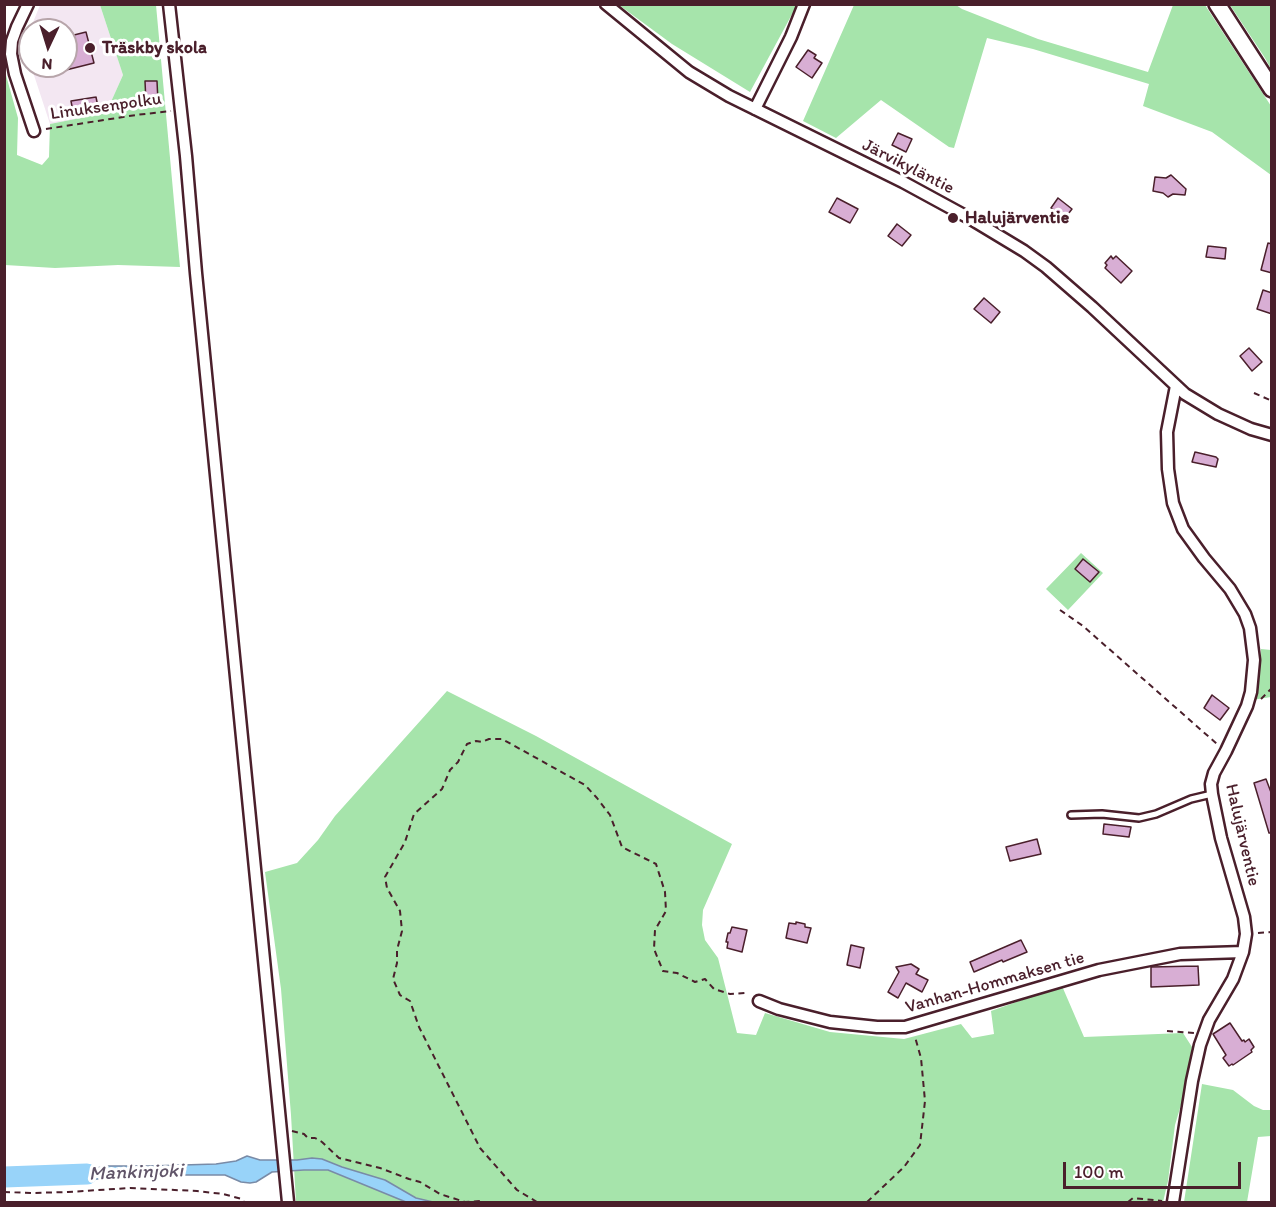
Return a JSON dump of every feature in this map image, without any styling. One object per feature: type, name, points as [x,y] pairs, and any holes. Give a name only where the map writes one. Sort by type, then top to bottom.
[{"type":"main road","points":[[1216,4],[1272,89]]},
{"type":"street","points":[[28,4],[12,41],[11,54],[15,74],[34,131]]},
{"type":"street","points":[[169,4],[288,1203]]},
{"type":"street","name":"Järvikyläntie","points":[[606,4],[689,72],[729,96],[903,182],[1024,251],[1046,267],[1176,386],[1218,414],[1251,429],[1272,435]]},
{"type":"street","points":[[755,109],[791,37],[804,4]]},
{"type":"street","name":"Halujärventie","points":[[1173,1202],[1192,1081],[1203,1034],[1233,980],[1243,952],[1246,934],[1244,917],[1221,838],[1211,784],[1214,773],[1247,706],[1254,660],[1250,628],[1245,614],[1230,589],[1183,529],[1173,503],[1168,469],[1167,432],[1176,386]]},
{"type":"street","name":"Vanhan-Hommaksen tie","points":[[759,1001],[779,1009],[830,1022],[877,1027],[905,1027],[1099,970],[1180,954],[1243,952]]},
{"type":"lane","points":[[1071,815],[1102,814],[1139,818],[1191,799],[1212,794]]},
{"type":"path","name":"Linuksenpolku","points":[[34,131],[136,114],[181,110]]},
{"type":"path","points":[[1254,393],[1272,401]]},
{"type":"path","points":[[1060,610],[1092,634],[1226,751]]},
{"type":"path","points":[[537,1203],[517,1190],[480,1148],[419,1027],[410,1001],[400,995],[393,979],[402,932],[400,911],[387,888],[385,877],[405,842],[414,814],[442,789],[450,770],[458,762],[467,744],[489,739],[502,739],[585,785],[610,815],[622,847],[656,864],[665,892],[666,911],[655,930],[654,949],[663,971],[677,973],[695,982],[705,979],[714,989],[730,994],[745,993]]},
{"type":"path","points":[[1246,934],[1272,932]]},
{"type":"path","points":[[867,1203],[904,1167],[920,1145],[925,1101],[921,1058],[911,1025]]},
{"type":"path","points":[[1167,1031],[1203,1034]]},
{"type":"path","points":[[281,1128],[304,1134],[308,1138],[315,1138],[339,1158],[380,1168],[420,1182],[440,1194],[465,1202],[484,1203]]},
{"type":"path","points":[[4,1192],[130,1188],[197,1191],[223,1194],[242,1199],[244,1203]]},
{"type":"path","points":[[1128,1203],[1133,1198],[1173,1202]]},
{"type":"shaded area","name":"Träskby skola","points":[[40,5],[100,5],[123,75],[106,113],[50,124],[35,78],[78,78],[78,18],[35,18]]},
{"type":"green space","points":[[797,4],[750,92],[672,44],[619,5]]},
{"type":"green space","points":[[100,5],[156,5],[180,267],[118,265],[55,268],[5,265],[4,68],[18,118],[17,155],[42,165],[49,157],[50,124],[106,113],[123,75]]},
{"type":"green space","points":[[854,5],[956,5],[1038,39],[1148,72],[1173,5],[1205,5],[1271,106],[1271,175],[1212,132],[1143,106],[1149,84],[1033,49],[987,38],[954,148],[949,147],[881,100],[836,138],[803,121]]},
{"type":"green space","points":[[1230,5],[1271,5],[1271,69],[1265,58]]},
{"type":"green space","points":[[1081,553],[1103,573],[1068,610],[1046,589]]},
{"type":"green space","points":[[1261,649],[1271,650],[1271,697],[1252,700],[1260,667]]},
{"type":"green space","points":[[447,691],[536,736],[732,844],[703,910],[702,925],[705,940],[718,958],[737,1033],[756,1035],[765,1013],[830,1032],[904,1039],[961,1024],[972,1038],[994,1034],[991,1011],[1062,986],[1084,1037],[1183,1033],[1192,1047],[1183,1098],[1175,1125],[1163,1202],[296,1202],[281,989],[265,872],[297,863],[318,840],[335,816]]},
{"type":"green space","points":[[1202,1084],[1233,1090],[1254,1106],[1263,1110],[1271,1110],[1271,1136],[1258,1137],[1247,1202],[1184,1202]]},
{"type":"water","points":[[247,1156],[260,1160],[322,1159],[385,1180],[416,1198],[433,1202],[406,1202],[328,1170],[272,1172],[250,1183],[225,1175],[184,1175],[5,1185],[4,1171],[19,1169],[49,1177],[107,1166],[216,1164],[236,1161]]},
{"type":"building","points":[[86,32],[94,63],[78,67],[78,34]]},
{"type":"building","points":[[808,50],[822,63],[812,78],[796,67]]},
{"type":"building","points":[[145,81],[157,81],[158,102],[146,103]]},
{"type":"building","points":[[96,97],[98,107],[73,112],[71,101]]},
{"type":"building","points":[[898,133],[912,139],[906,152],[892,145]]},
{"type":"building","points":[[1171,175],[1186,189],[1185,195],[1173,194],[1168,197],[1163,193],[1153,191],[1155,177],[1166,178]]},
{"type":"building","points":[[837,198],[858,209],[850,223],[829,212]]},
{"type":"building","points":[[1058,198],[1072,209],[1065,218],[1051,208]]},
{"type":"building","points":[[897,224],[911,235],[902,246],[888,236]]},
{"type":"building","points":[[1268,243],[1272,244],[1272,273],[1261,270]]},
{"type":"building","points":[[1208,246],[1226,248],[1225,259],[1206,257]]},
{"type":"building","points":[[1111,256],[1113,259],[1116,256],[1132,271],[1121,283],[1105,268],[1107,265],[1105,263]]},
{"type":"building","points":[[1263,290],[1272,293],[1272,314],[1257,309]]},
{"type":"building","points":[[984,298],[1000,312],[991,323],[974,309]]},
{"type":"building","points":[[1249,348],[1262,362],[1252,371],[1240,356]]},
{"type":"building","points":[[1195,452],[1216,457],[1218,459],[1216,467],[1192,462]]},
{"type":"building","points":[[1083,559],[1099,572],[1090,582],[1075,569]]},
{"type":"building","points":[[1212,695],[1229,708],[1220,720],[1204,708]]},
{"type":"building","points":[[1266,779],[1272,795],[1272,833],[1269,833],[1254,783]]},
{"type":"building","points":[[1104,824],[1131,827],[1129,837],[1103,834]]},
{"type":"building","points":[[1037,839],[1041,854],[1010,861],[1006,847]]},
{"type":"building","points":[[796,922],[811,928],[807,943],[786,938],[789,923],[796,924]]},
{"type":"building","points":[[732,927],[747,930],[742,952],[727,948],[728,933]]},
{"type":"building","points":[[1021,940],[1027,952],[974,972],[970,962]]},
{"type":"building","points":[[851,945],[864,948],[860,968],[847,965]]},
{"type":"building","points":[[911,964],[919,969],[916,974],[928,980],[922,992],[906,983],[898,998],[888,992],[899,972],[896,967]]},
{"type":"building","points":[[1198,966],[1199,985],[1151,987],[1151,967]]},
{"type":"building","points":[[1230,1023],[1242,1041],[1249,1039],[1254,1047],[1252,1052],[1229,1066],[1223,1058],[1226,1055],[1213,1034]]},
{"type":"waterway","name":"Mankinjoki","points":[[4,1177],[87,1174]]},
{"type":"place","name":"Träskby skola","points":[[90,48]]},
{"type":"place","name":"Halujärventie","points":[[953,218]]}]
